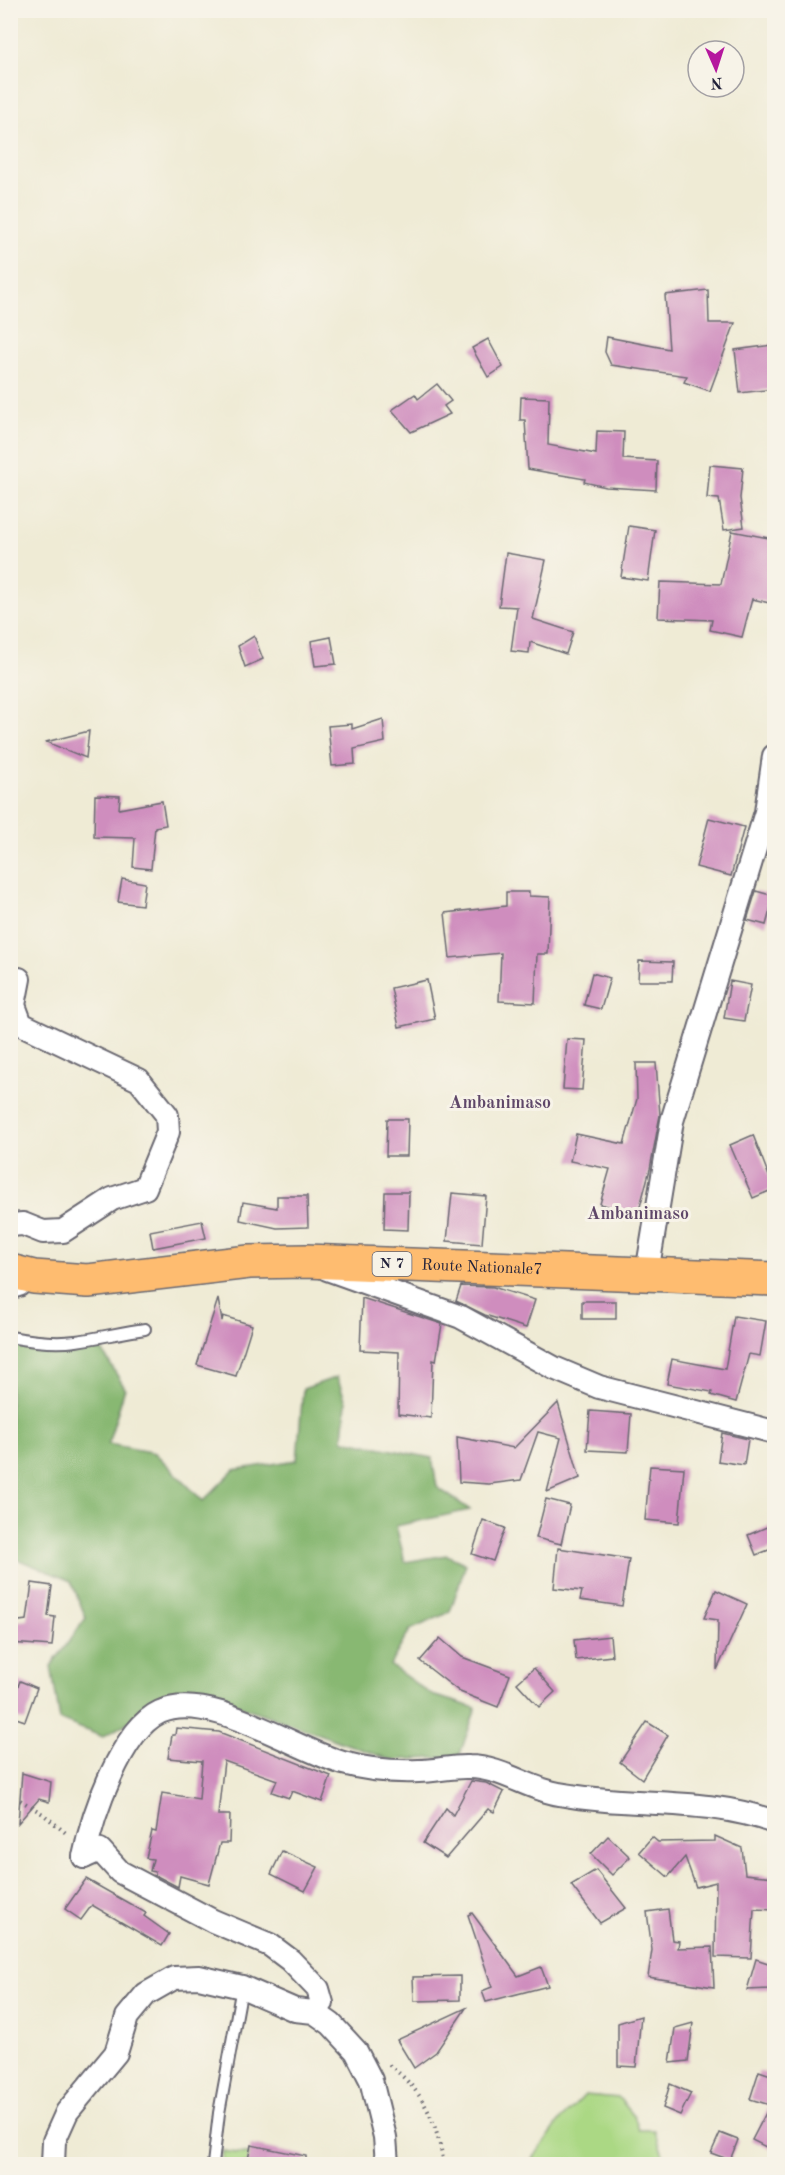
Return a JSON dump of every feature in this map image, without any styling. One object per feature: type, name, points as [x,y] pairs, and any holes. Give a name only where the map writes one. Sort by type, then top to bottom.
[{"type":"main road","name":"Route Nationale7","points":[[18,1281],[88,1281],[249,1263],[306,1261],[774,1279]]},
{"type":"street","points":[[647,1273],[672,1121],[766,812],[774,756]]},
{"type":"street","points":[[10,1225],[23,1224],[43,1232],[63,1231],[112,1199],[145,1188],[168,1132],[167,1115],[139,1080],[21,1024],[14,1005],[19,979]]},
{"type":"street","points":[[306,1261],[461,1317],[554,1368],[599,1387],[774,1432]]},
{"type":"street","points":[[314,2012],[322,2003],[318,1989],[290,1960],[270,1945],[213,1922],[120,1872],[100,1850],[84,1857],[87,1841],[110,1775],[137,1728],[159,1712],[181,1707],[208,1708],[342,1763],[381,1771],[420,1771],[470,1766],[493,1770],[534,1789],[562,1795],[672,1802],[728,1809],[774,1822]]},
{"type":"street","points":[[53,2164],[54,2141],[67,2112],[116,2053],[127,2017],[146,1994],[174,1978],[199,1977],[242,1988],[295,2010],[314,2012],[331,2024],[356,2051],[371,2080],[385,2137],[387,2164]]},
{"type":"lane","points":[[10,1337],[75,1341],[110,1333],[146,1329]]},
{"type":"lane","points":[[213,2164],[219,2112],[242,1988]]},
{"type":"path","points":[[10,1794],[43,1814],[64,1834],[87,1841]]},
{"type":"path","points":[[418,2094],[437,2128],[444,2164]]},
{"type":"green space","points":[[98,1344],[125,1388],[108,1444],[155,1453],[203,1501],[234,1470],[297,1460],[303,1389],[337,1377],[346,1402],[343,1440],[432,1458],[437,1487],[470,1510],[396,1526],[405,1562],[447,1555],[466,1564],[450,1612],[410,1630],[390,1665],[432,1695],[476,1708],[459,1757],[391,1760],[201,1692],[165,1701],[103,1737],[60,1720],[51,1666],[86,1618],[71,1581],[17,1559],[11,1562],[10,1346]]},
{"type":"green space","points":[[585,2095],[619,2098],[634,2116],[639,2130],[654,2130],[667,2164],[529,2164],[559,2122]]},
{"type":"green space","points":[[223,2151],[266,2157],[265,2164],[222,2164]]},
{"type":"building","points":[[708,290],[709,323],[735,323],[710,391],[684,382],[687,376],[611,365],[605,352],[607,337],[669,349],[665,295]]},
{"type":"building","points":[[488,339],[503,367],[488,377],[472,348]]},
{"type":"building","points":[[773,345],[774,389],[740,393],[735,350]]},
{"type":"building","points":[[437,384],[451,401],[444,406],[450,414],[411,432],[392,410],[415,394],[418,399]]},
{"type":"building","points":[[521,397],[549,398],[548,445],[596,454],[597,431],[624,432],[623,459],[657,461],[656,490],[606,487],[584,482],[585,479],[528,469],[525,420],[520,420]]},
{"type":"building","points":[[710,465],[743,468],[740,498],[744,527],[724,530],[719,499],[707,498]]},
{"type":"building","points":[[629,526],[655,530],[648,581],[621,577]]},
{"type":"building","points":[[732,531],[774,539],[769,584],[774,585],[774,604],[752,599],[742,637],[710,630],[712,620],[658,618],[660,582],[721,584]]},
{"type":"building","points":[[506,553],[546,560],[533,619],[573,632],[566,654],[530,642],[529,653],[511,651],[517,607],[499,606]]},
{"type":"building","points":[[254,636],[263,659],[245,667],[238,646]]},
{"type":"building","points":[[331,637],[336,664],[315,666],[311,641]]},
{"type":"building","points":[[383,719],[385,742],[354,749],[355,764],[332,766],[328,726],[352,724],[352,729]]},
{"type":"building","points":[[89,731],[86,758],[46,742]]},
{"type":"building","points":[[95,795],[120,796],[119,809],[162,801],[166,825],[155,827],[151,869],[133,867],[135,838],[94,837]]},
{"type":"building","points":[[709,818],[744,827],[731,876],[696,867]]},
{"type":"building","points":[[122,879],[145,883],[142,905],[118,902]]},
{"type":"building","points":[[756,891],[774,896],[766,925],[747,920]]},
{"type":"building","points":[[506,892],[529,892],[529,896],[550,897],[548,954],[537,954],[535,1003],[499,1001],[501,953],[450,958],[445,913],[506,906]]},
{"type":"building","points":[[639,961],[673,962],[672,981],[638,981]]},
{"type":"building","points":[[592,973],[610,978],[601,1009],[584,1005]]},
{"type":"building","points":[[427,980],[435,1019],[399,1027],[391,988]]},
{"type":"building","points":[[730,981],[751,985],[744,1021],[724,1018]]},
{"type":"building","points":[[567,1039],[586,1040],[582,1090],[563,1089]]},
{"type":"building","points":[[636,1063],[656,1063],[660,1115],[650,1169],[638,1214],[600,1204],[610,1169],[570,1161],[576,1134],[624,1144],[637,1099]]},
{"type":"building","points":[[387,1119],[408,1119],[407,1156],[386,1156]]},
{"type":"building","points":[[753,1135],[774,1189],[753,1198],[730,1145]]},
{"type":"building","points":[[385,1192],[409,1192],[408,1230],[384,1229]]},
{"type":"building","points":[[452,1193],[486,1196],[482,1244],[447,1241]]},
{"type":"building","points":[[277,1196],[307,1196],[308,1227],[277,1228],[240,1220],[243,1202],[277,1208]]},
{"type":"building","points":[[202,1221],[206,1238],[153,1248],[150,1231]]},
{"type":"building","points":[[461,1286],[493,1287],[535,1300],[526,1328],[485,1315],[456,1301]]},
{"type":"building","points":[[362,1298],[442,1324],[436,1361],[433,1360],[431,1418],[398,1414],[399,1352],[360,1350]]},
{"type":"building","points":[[218,1299],[222,1321],[223,1316],[252,1325],[236,1376],[197,1365]]},
{"type":"building","points":[[582,1301],[616,1301],[616,1319],[582,1319]]},
{"type":"building","points":[[734,1316],[766,1321],[760,1356],[749,1354],[736,1402],[711,1395],[712,1392],[667,1384],[672,1359],[725,1369]]},
{"type":"building","points":[[558,1403],[580,1478],[547,1492],[561,1438],[538,1432],[521,1480],[489,1484],[459,1482],[457,1437],[514,1448]]},
{"type":"building","points":[[590,1411],[631,1414],[628,1452],[587,1450]]},
{"type":"building","points":[[722,1433],[748,1439],[744,1465],[718,1461]]},
{"type":"building","points":[[650,1466],[684,1468],[679,1523],[645,1520]]},
{"type":"building","points":[[546,1499],[570,1505],[561,1544],[536,1538]]},
{"type":"building","points":[[483,1520],[505,1528],[493,1561],[472,1554]]},
{"type":"building","points":[[774,1524],[774,1548],[756,1555],[748,1535]]},
{"type":"building","points":[[558,1548],[629,1559],[622,1606],[580,1600],[582,1591],[554,1588]]},
{"type":"building","points":[[32,1583],[52,1586],[48,1616],[55,1617],[52,1646],[10,1643],[10,1622],[27,1620]]},
{"type":"building","points":[[716,1590],[747,1604],[717,1670],[718,1620],[704,1618]]},
{"type":"building","points":[[610,1636],[612,1656],[576,1660],[574,1640]]},
{"type":"building","points":[[440,1638],[462,1657],[510,1675],[498,1707],[460,1692],[420,1661]]},
{"type":"building","points":[[534,1668],[555,1692],[539,1707],[517,1683]]},
{"type":"building","points":[[20,1681],[37,1688],[25,1721],[10,1716],[10,1707]]},
{"type":"building","points":[[647,1722],[668,1735],[642,1779],[620,1762]]},
{"type":"building","points":[[176,1728],[219,1732],[331,1776],[322,1802],[292,1791],[289,1798],[272,1792],[277,1780],[224,1761],[218,1815],[230,1815],[229,1843],[220,1843],[209,1884],[180,1876],[178,1887],[150,1871],[153,1859],[146,1858],[152,1831],[156,1832],[162,1793],[199,1799],[202,1761],[168,1758],[172,1735],[175,1735]]},
{"type":"building","points":[[22,1773],[51,1782],[49,1802],[39,1799],[18,1823]]},
{"type":"building","points":[[471,1781],[486,1783],[504,1792],[494,1812],[488,1809],[446,1858],[423,1843],[446,1808],[453,1815]]},
{"type":"building","points":[[608,1836],[630,1857],[612,1875],[591,1854]]},
{"type":"building","points":[[715,1836],[742,1848],[745,1874],[774,1877],[774,1910],[754,1909],[751,1958],[715,1957],[716,1882],[696,1887],[685,1857],[668,1877],[639,1852],[652,1837],[658,1842],[715,1841]]},
{"type":"building","points":[[282,1851],[318,1867],[305,1891],[271,1874]]},
{"type":"building","points":[[596,1870],[626,1908],[600,1923],[571,1885]]},
{"type":"building","points":[[86,1879],[146,1913],[144,1916],[169,1934],[162,1946],[92,1905],[81,1920],[65,1909]]},
{"type":"building","points":[[668,1909],[672,1940],[679,1941],[678,1948],[712,1947],[714,1987],[648,1977],[652,1950],[647,1912]]},
{"type":"building","points":[[472,1913],[518,1976],[541,1967],[548,1986],[486,2002],[482,1991],[492,1987],[468,1915]]},
{"type":"building","points":[[756,1959],[774,1965],[770,1989],[747,1990]]},
{"type":"building","points":[[460,1976],[460,2000],[414,2001],[413,1977]]},
{"type":"building","points":[[466,2008],[436,2052],[414,2068],[397,2040]]},
{"type":"building","points":[[641,2016],[636,2067],[618,2066],[618,2023]]},
{"type":"building","points":[[693,2023],[688,2061],[670,2063],[675,2028]]},
{"type":"building","points":[[759,2071],[774,2076],[774,2151],[752,2140],[770,2105],[750,2099]]},
{"type":"building","points":[[670,2084],[691,2093],[680,2115],[663,2108]]},
{"type":"building","points":[[720,2133],[738,2140],[730,2160],[711,2153]]},
{"type":"building","points":[[251,2145],[306,2156],[306,2164],[247,2164]]},
{"type":"district","name":"Ambanimaso","points":[[500,1103]]},
{"type":"district","name":"Ambanimaso","points":[[638,1214]]}]
